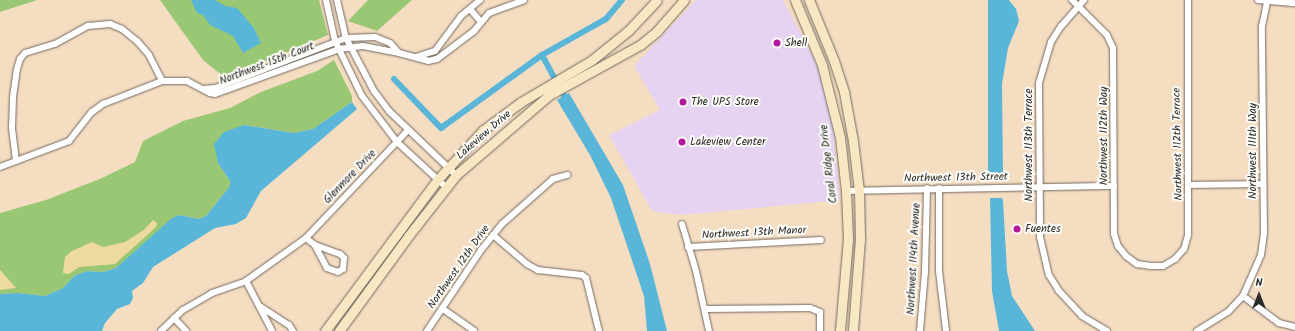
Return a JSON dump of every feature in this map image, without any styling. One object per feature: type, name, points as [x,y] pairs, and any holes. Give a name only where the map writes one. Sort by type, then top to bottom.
[{"type":"street","points":[[326,0],[335,41],[362,96],[397,142],[446,187]]},
{"type":"street","points":[[337,0],[346,38],[374,91],[408,130],[456,175]]},
{"type":"street","points":[[414,58],[435,51],[461,16],[480,0]]},
{"type":"street","name":"Northwest 15th Court","points":[[0,167],[69,141],[92,112],[103,104],[162,80],[187,81],[210,93],[221,93],[339,49],[350,47],[368,46],[428,61],[437,59],[474,31],[489,13],[524,0]]},
{"type":"street","name":"Lakeview Drive","points":[[568,79],[628,31],[657,0]]},
{"type":"street","name":"Lakeview Drive","points":[[325,331],[438,179],[501,115],[568,79],[640,45],[657,31],[684,0]]},
{"type":"street","name":"Coral Ridge Drive","points":[[795,0],[831,95],[840,137],[846,191],[848,238],[840,331]]},
{"type":"street","points":[[809,0],[834,61],[844,92],[859,191],[860,238],[853,331]]},
{"type":"street","name":"Northwest 112th Way","points":[[1072,0],[1107,35],[1113,48],[1114,234],[1118,246],[1137,264],[1151,266]]},
{"type":"street","name":"Northwest 113th Terrace","points":[[1084,0],[1077,5],[1051,42],[1039,83],[1039,187],[1043,258],[1049,275],[1059,291],[1082,316],[1107,331]]},
{"type":"street","name":"Northwest 112th Terrace","points":[[1151,266],[1163,266],[1175,259],[1184,249],[1188,235],[1190,185],[1188,0]]},
{"type":"street","points":[[1258,0],[1267,3],[1295,3]]},
{"type":"street","name":"Northwest 111th Way","points":[[1197,331],[1228,312],[1243,296],[1261,255],[1264,233],[1262,184],[1262,26],[1267,3]]},
{"type":"street","points":[[470,9],[481,22]]},
{"type":"street","points":[[16,161],[12,127],[14,98],[17,69],[20,59],[25,54],[55,44],[88,26],[110,24],[122,29],[137,41],[149,55],[162,80]]},
{"type":"street","name":"Northwest 15th Court","points":[[203,89],[214,88],[346,38],[376,37],[390,43],[399,53]]},
{"type":"street","name":"Lakeview Drive","points":[[339,331],[456,175],[547,91]]},
{"type":"street","name":"Glenmore Drive","points":[[161,331],[183,310],[212,293],[246,281],[306,238],[408,130]]},
{"type":"street","name":"Northwest 12th Drive","points":[[427,331],[493,235],[517,209],[553,179],[567,175]]},
{"type":"street","points":[[1190,185],[1262,184]]},
{"type":"street","name":"Northwest 13th Street","points":[[846,191],[927,188],[1114,186]]},
{"type":"street","name":"Northwest 114th Avenue","points":[[920,331],[926,272],[927,188]]},
{"type":"street","name":"Northwest 114th Avenue","points":[[940,188],[939,271],[946,331]]},
{"type":"street","points":[[682,224],[705,309],[708,331]]},
{"type":"street","points":[[493,235],[527,264],[538,270],[582,275],[586,278],[599,331]]},
{"type":"street","points":[[306,238],[314,245],[327,268],[338,272],[343,269],[344,258],[340,254],[314,245]]},
{"type":"street","name":"Northwest 13th Manor","points":[[688,247],[822,240]]},
{"type":"street","points":[[926,272],[939,271]]},
{"type":"street","points":[[246,281],[272,331]]},
{"type":"street","points":[[1243,296],[1279,324],[1295,327]]},
{"type":"street","points":[[260,306],[289,325],[292,331]]},
{"type":"street","points":[[705,309],[810,308],[820,312],[820,331]]},
{"type":"street","points":[[442,309],[474,331]]},
{"type":"street","points":[[174,318],[186,331]]},
{"type":"shaded area","points":[[696,0],[783,0],[814,58],[831,106],[840,200],[681,215],[652,211],[609,135],[660,110],[634,66]]},
{"type":"green space","points":[[0,0],[37,0],[0,12]]},
{"type":"green space","points":[[160,0],[319,0],[328,35],[225,78],[203,60]]},
{"type":"green space","points":[[368,0],[412,0],[377,31],[348,21]]},
{"type":"green space","points":[[334,60],[352,96],[352,102],[313,129],[294,133],[244,125],[218,163],[230,181],[230,186],[206,216],[199,219],[179,215],[116,268],[103,272],[87,271],[74,276],[63,288],[45,296],[18,293],[0,294],[0,213],[46,200],[102,178],[135,162],[143,141],[183,121],[230,108],[261,92],[317,71]]},
{"type":"sand","points":[[153,220],[157,223],[156,227],[115,264],[79,267],[69,274],[63,273],[65,257],[72,251],[92,242],[103,247],[125,242],[144,230]]},
{"type":"sand","points":[[0,270],[1,271],[16,288],[0,290]]},
{"type":"water","points":[[191,0],[215,0],[225,6],[237,8],[254,28],[261,43],[243,53],[233,36],[210,25],[203,15],[197,13]]},
{"type":"water","points":[[988,0],[1009,0],[1016,9],[1019,21],[1008,48],[1002,84],[1003,174],[990,174],[988,172]]},
{"type":"water","points":[[569,93],[623,185],[650,264],[667,331],[647,331],[644,296],[611,198],[590,155],[557,100]]},
{"type":"water","points":[[352,102],[357,109],[261,191],[246,218],[236,224],[215,228],[153,267],[143,283],[132,291],[133,298],[130,304],[117,309],[105,323],[102,331],[0,331],[0,294],[18,293],[45,296],[63,288],[74,276],[87,271],[103,272],[116,268],[172,218],[179,215],[199,219],[206,216],[230,186],[230,181],[218,163],[214,144],[224,132],[244,125],[294,133],[313,129]]},
{"type":"water","points":[[990,198],[1002,198],[1007,271],[1012,296],[1035,331],[999,331],[992,291]]},
{"type":"waterway","points":[[394,79],[441,128],[542,55],[606,19],[622,0]]},
{"type":"waterway","points":[[542,55],[564,96]]},
{"type":"place","name":"Shell","points":[[777,43]]},
{"type":"place","name":"The UPS Store","points":[[683,102]]},
{"type":"place","name":"Lakeview Center","points":[[682,142]]},
{"type":"place","name":"Fuentes","points":[[1017,229]]}]
